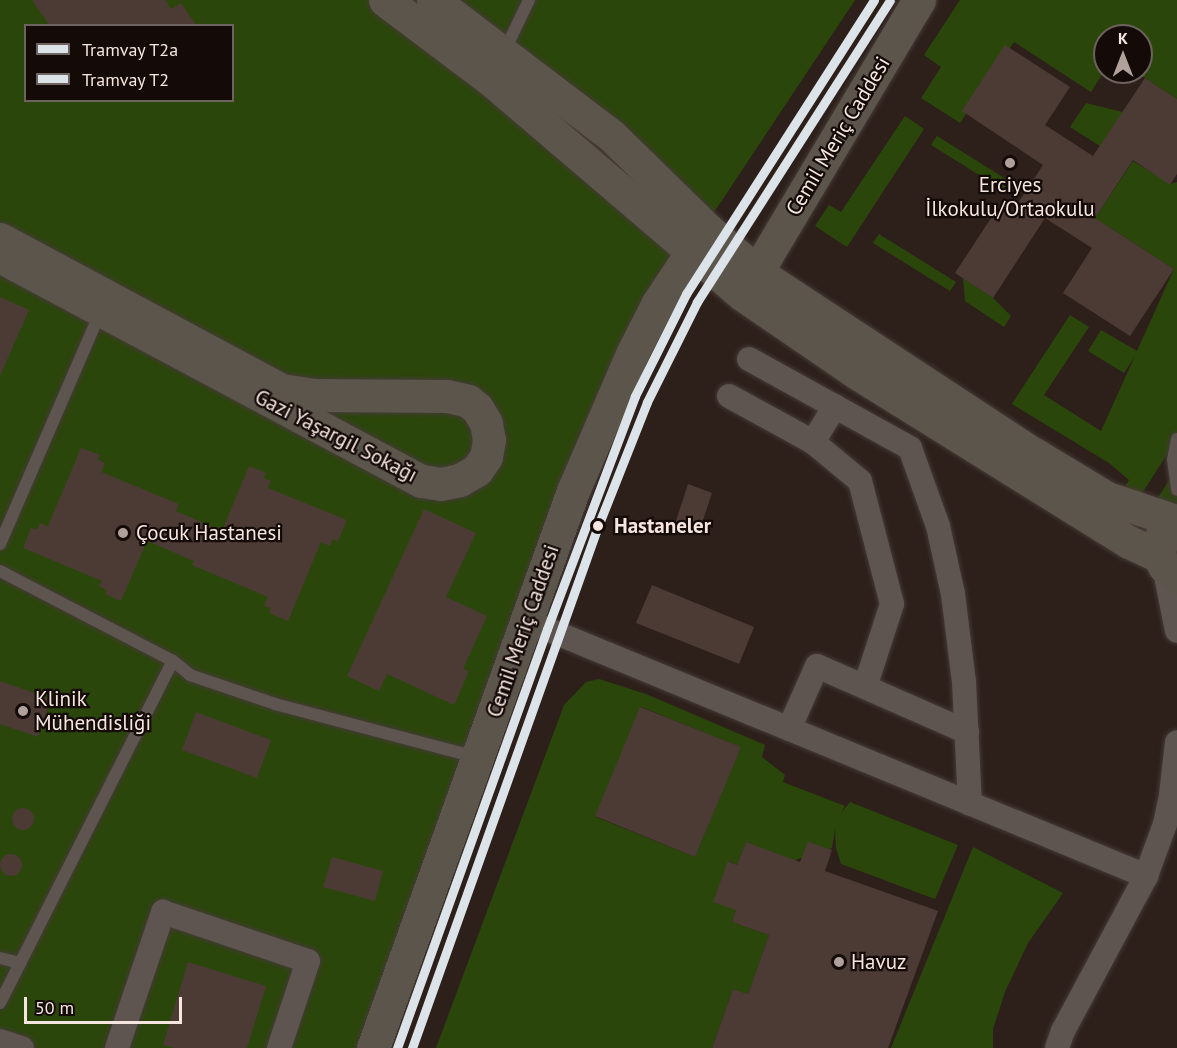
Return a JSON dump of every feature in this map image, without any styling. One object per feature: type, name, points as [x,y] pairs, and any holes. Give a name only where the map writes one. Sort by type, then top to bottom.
[{"type":"street","points":[[385,0],[699,241],[858,373],[1167,566]]},
{"type":"street","points":[[432,0],[611,135],[699,241]]},
{"type":"street","name":"Cemil Meriç Caddesi","points":[[750,284],[919,0]]},
{"type":"street","name":"Gazi Yaşargil Sokağı","points":[[0,239],[282,390],[313,395],[447,396],[468,401],[477,408],[486,423],[489,440],[486,457],[477,470],[460,480],[441,484],[421,481],[0,256]]},
{"type":"street","name":"Cemil Meriç Caddesi","points":[[373,1048],[573,491],[617,386],[658,303],[699,241]]},
{"type":"street","points":[[750,284],[1098,492],[1176,509],[1161,536],[1177,631]]},
{"type":"street","points":[[749,359],[910,447],[925,487],[946,560],[957,628],[967,732],[970,804]]},
{"type":"street","points":[[729,396],[813,442],[860,481],[892,604],[865,687]]},
{"type":"street","points":[[813,442],[835,406]]},
{"type":"street","points":[[525,620],[1146,876]]},
{"type":"street","points":[[789,729],[817,666],[967,732]]},
{"type":"street","points":[[1057,1048],[1063,1031],[1146,876],[1165,824],[1172,795],[1177,742]]},
{"type":"street","points":[[117,1048],[163,912],[309,961],[279,1048]]},
{"type":"street","points":[[0,1041],[22,1048]]},
{"type":"lane","points":[[503,53],[529,0]]},
{"type":"lane","points":[[0,544],[101,310]]},
{"type":"lane","points":[[1176,509],[1173,472],[1177,439]]},
{"type":"lane","points":[[0,571],[173,661],[190,675],[275,704],[478,758]]},
{"type":"lane","points":[[0,1003],[173,661]]},
{"type":"lane","points":[[0,958],[20,963]]},
{"type":"green space","points":[[0,0],[855,0],[681,262],[638,333],[379,1048],[0,1048]]},
{"type":"green space","points":[[960,0],[1177,0],[1177,99],[1153,83],[1153,24],[1093,24],[1093,84],[1096,84],[1091,92],[1014,42],[960,123],[921,98],[941,67],[924,55]]},
{"type":"green space","points":[[1086,103],[1123,112],[1100,146],[1070,127]]},
{"type":"green space","points":[[905,116],[924,129],[847,247],[815,226],[829,205],[841,212]]},
{"type":"green space","points":[[937,136],[1014,184],[1008,193],[931,145]]},
{"type":"green space","points":[[1133,161],[1170,184],[1177,182],[1177,439],[1135,504],[1120,494],[1129,480],[1109,463],[1012,404],[1070,315],[1089,327],[1044,395],[1101,431],[1135,356],[1124,373],[1088,351],[1101,330],[1137,351],[1174,269],[1106,225],[1087,230]]},
{"type":"green space","points":[[879,234],[956,282],[950,291],[873,243]]},
{"type":"green space","points":[[963,278],[993,298],[1011,316],[1004,327],[965,301]]},
{"type":"green space","points":[[1177,468],[1177,533],[1148,513]]},
{"type":"green space","points":[[599,679],[646,694],[765,745],[762,757],[785,775],[783,782],[845,806],[841,813],[850,802],[958,845],[935,899],[841,864],[836,848],[835,829],[832,848],[792,861],[746,842],[737,865],[729,861],[736,910],[732,922],[769,935],[748,994],[733,989],[712,1048],[436,1048],[564,705],[586,682]],"holes":[[[641,707],[740,747],[695,857],[596,817]]]},
{"type":"green space","points":[[973,847],[1063,893],[1028,943],[1005,992],[993,1029],[993,1048],[891,1048]]},
{"type":"building","points":[[32,0],[165,0],[171,9],[181,3],[196,24],[49,24]]},
{"type":"building","points":[[1005,45],[1070,87],[1045,125],[1093,156],[1141,84],[1153,83],[1177,99],[1177,174],[1170,185],[1133,160],[1095,218],[1174,269],[1130,336],[1063,293],[1092,248],[1045,218],[993,298],[955,273],[999,206],[1011,214],[1043,165],[962,111]]},
{"type":"building","points":[[0,297],[29,310],[0,376]]},
{"type":"building","name":"Çocuk Hastanesi","points":[[81,448],[100,455],[98,460],[105,463],[101,472],[179,504],[176,511],[222,531],[249,466],[266,473],[263,478],[271,481],[268,488],[347,520],[338,541],[333,539],[330,546],[321,542],[288,621],[269,613],[271,608],[264,606],[268,597],[192,565],[194,561],[147,541],[121,601],[105,594],[107,590],[99,586],[102,581],[23,548],[31,528],[37,530],[40,523],[48,526]]},
{"type":"building","points":[[688,484],[712,493],[699,532],[675,524]]},
{"type":"building","points":[[424,509],[476,533],[446,597],[487,616],[463,669],[469,671],[454,705],[387,674],[379,691],[347,676]]},
{"type":"building","points":[[652,585],[754,627],[739,664],[636,623]]},
{"type":"building","name":"Klinik Mühendisliği","points":[[0,681],[51,699],[38,737],[0,724]]},
{"type":"building","points":[[640,707],[741,747],[695,857],[595,816]]},
{"type":"building","points":[[196,712],[271,740],[257,778],[182,750]]},
{"type":"building","points":[[23,808],[31,811],[34,819],[31,827],[23,830],[15,827],[12,819],[15,811]]},
{"type":"building","name":"Havuz","points":[[746,842],[800,862],[808,842],[832,850],[825,871],[938,911],[888,1048],[712,1048],[733,989],[748,994],[769,935],[732,922],[736,910],[713,902],[728,861],[737,865]]},
{"type":"building","points":[[11,854],[19,857],[22,865],[19,873],[11,876],[3,873],[0,865],[3,857]]},
{"type":"building","points":[[332,857],[383,871],[375,901],[323,887]]},
{"type":"building","points":[[188,962],[266,986],[247,1048],[175,1048],[163,1045]]},
{"type":"tram line","name":"T2","points":[[397,1048],[547,629],[635,396],[686,294],[874,0]]},
{"type":"tram line","name":"T2a","points":[[412,1048],[598,526],[647,402],[697,302],[890,0]]},
{"type":"place","name":"Erciyes İlkokulu/Ortaokulu","points":[[1010,163]]},
{"type":"place","name":"Hastaneler","points":[[598,526]]},
{"type":"place","name":"Çocuk Hastanesi","points":[[123,533]]},
{"type":"place","name":"Klinik Mühendisliği","points":[[23,711]]},
{"type":"place","name":"Havuz","points":[[839,962]]}]
